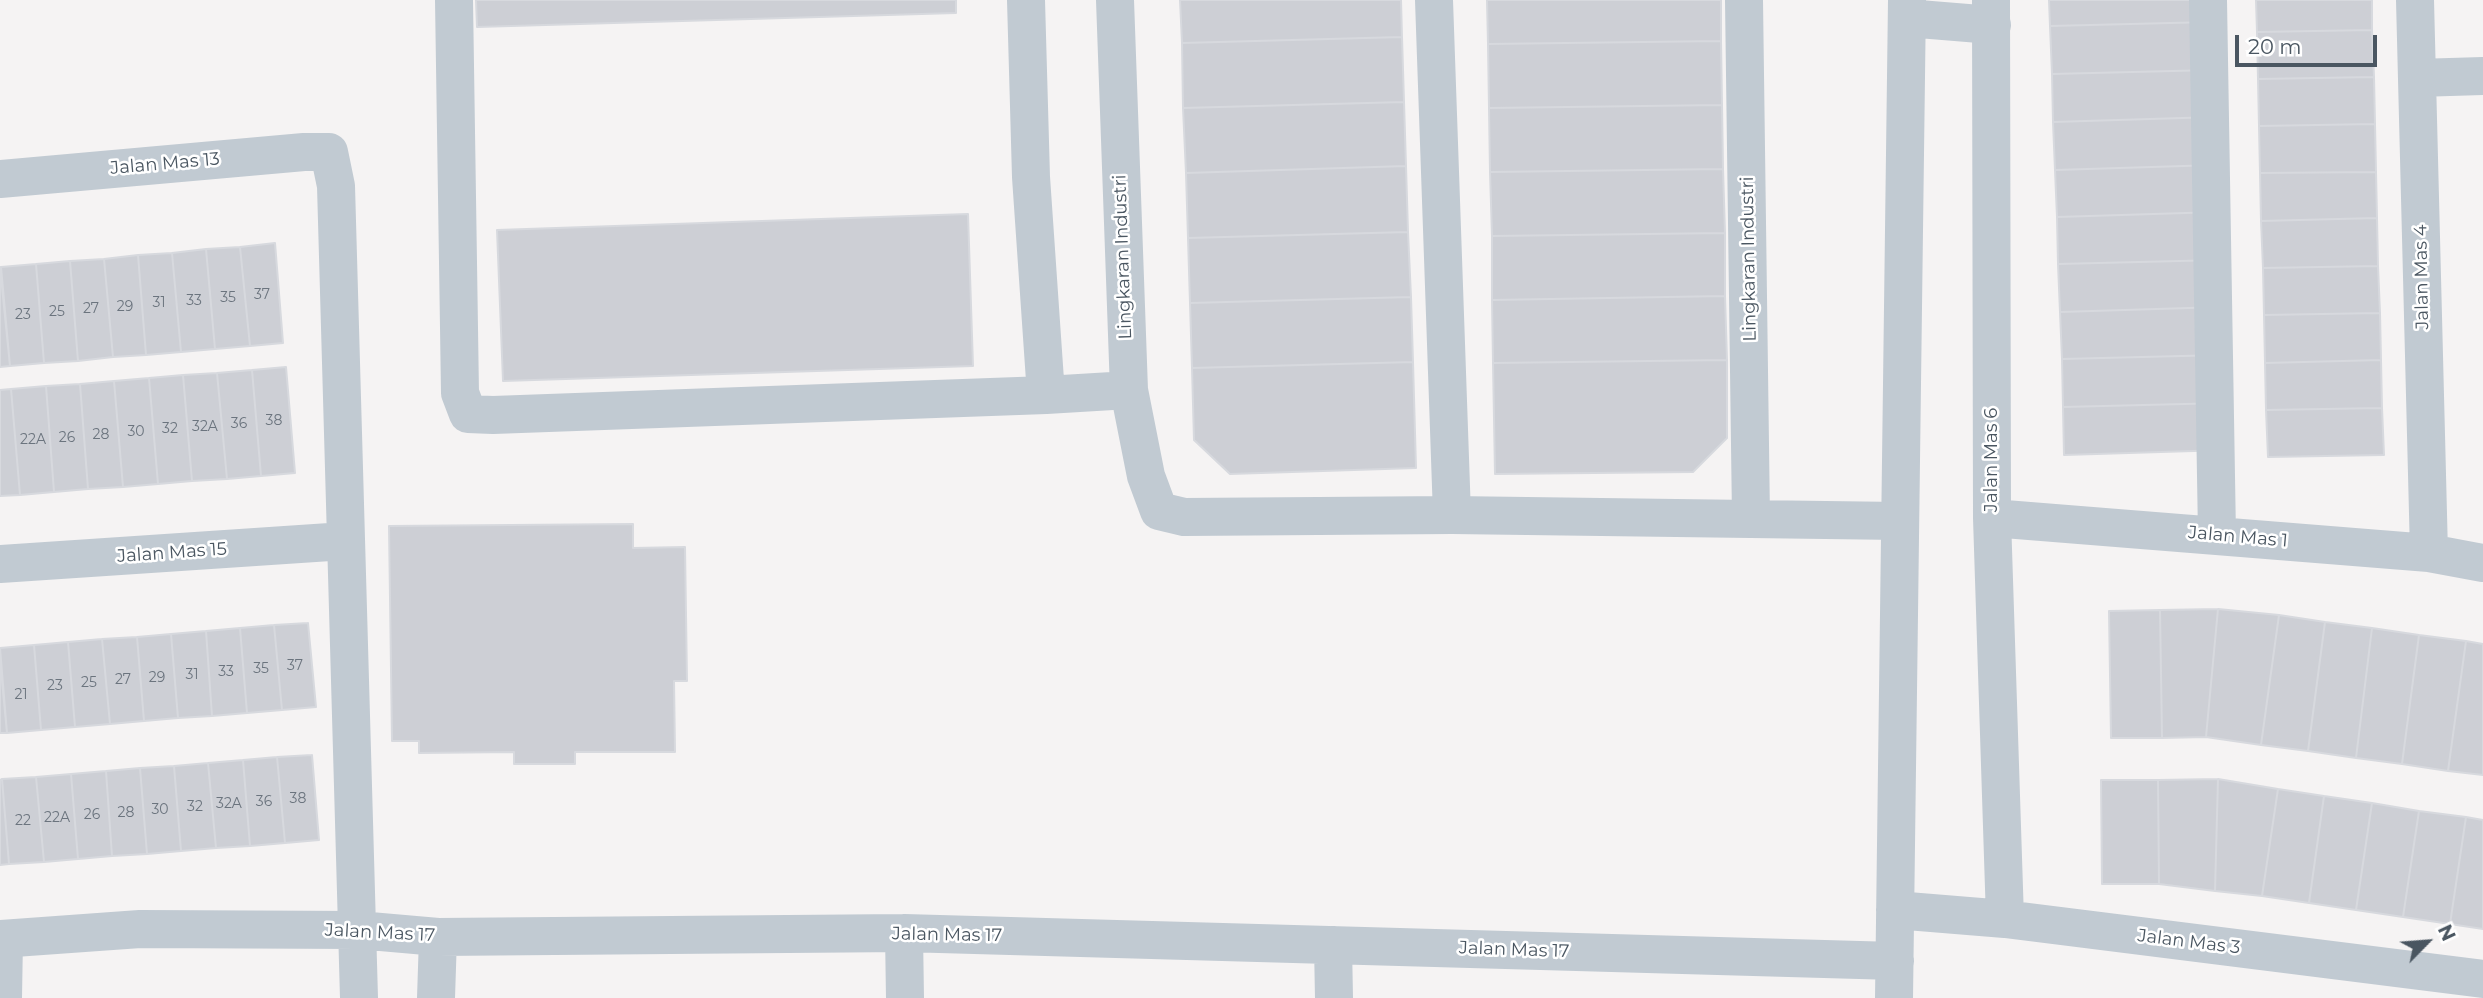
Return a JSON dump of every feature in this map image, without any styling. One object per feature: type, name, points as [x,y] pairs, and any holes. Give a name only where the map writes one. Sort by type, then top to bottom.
[{"type":"street","points":[[454,0],[460,393],[468,414],[1129,390]]},
{"type":"street","points":[[1026,0],[1031,177],[1046,395]]},
{"type":"street","name":"Lingkaran Industri","points":[[1115,0],[1129,390],[1146,476],[1159,511],[1184,517],[1452,515]]},
{"type":"street","points":[[1434,0],[1452,515],[1900,521]]},
{"type":"street","name":"Lingkaran Industri","points":[[1744,0],[1751,518]]},
{"type":"street","points":[[2208,0],[2217,535]]},
{"type":"street","name":"Jalan Mas 4","points":[[2415,0],[2428,553]]},
{"type":"street","points":[[1894,998],[1907,9],[1992,13]]},
{"type":"street","name":"Jalan Mas 6","points":[[1992,13],[1992,518],[2004,919]]},
{"type":"street","points":[[2417,78],[2483,76]]},
{"type":"street","name":"Jalan Mas 13","points":[[0,179],[329,152],[336,186],[345,541]]},
{"type":"street","name":"Jalan Mas 1","points":[[1992,518],[2428,553],[2483,563]]},
{"type":"street","points":[[345,541],[359,998]]},
{"type":"street","name":"Jalan Mas 15","points":[[0,565],[345,541]]},
{"type":"street","name":"Jalan Mas 3","points":[[1895,910],[2004,919],[2483,979]]},
{"type":"street","name":"Jalan Mas 17","points":[[2,939],[140,929],[358,930],[438,937],[904,933],[1895,961]]},
{"type":"street","points":[[904,933],[905,998]]},
{"type":"street","points":[[436,998],[438,937]]},
{"type":"street","points":[[2,939],[3,998]]},
{"type":"street","points":[[1333,945],[1334,998]]},
{"type":"building","points":[[476,0],[956,0],[956,13],[477,27]]},
{"type":"building","points":[[1180,0],[1401,0],[1402,37],[1182,43]]},
{"type":"building","points":[[1487,0],[1721,0],[1721,41],[1488,44]]},
{"type":"building","points":[[2049,0],[2211,0],[2211,22],[2050,26]]},
{"type":"building","points":[[2256,0],[2372,0],[2372,30],[2257,32]]},
{"type":"building","points":[[2211,22],[2213,70],[2052,74],[2050,26]]},
{"type":"building","points":[[2372,30],[2374,77],[2258,79],[2257,32]]},
{"type":"building","points":[[1402,37],[1404,102],[1183,108],[1182,43]]},
{"type":"building","points":[[1721,41],[1722,105],[1489,108],[1488,44]]},
{"type":"building","points":[[2213,70],[2215,117],[2053,122],[2052,74]]},
{"type":"building","points":[[2374,77],[2375,124],[2259,126],[2258,79]]},
{"type":"building","points":[[1404,102],[1406,166],[1186,173],[1183,108]]},
{"type":"building","points":[[1722,105],[1723,169],[1490,172],[1489,108]]},
{"type":"building","points":[[2215,117],[2216,165],[2055,170],[2053,122]]},
{"type":"building","points":[[2375,124],[2376,172],[2260,173],[2259,126]]},
{"type":"building","points":[[2216,165],[2218,212],[2057,217],[2055,170]]},
{"type":"building","points":[[1406,166],[1408,232],[1188,238],[1186,173]]},
{"type":"building","points":[[1723,169],[1725,233],[1492,236],[1490,172]]},
{"type":"building","points":[[2376,172],[2377,218],[2261,221],[2260,173]]},
{"type":"building","points":[[2218,212],[2220,260],[2058,264],[2057,217]]},
{"type":"building","points":[[968,214],[973,366],[503,381],[497,230]]},
{"type":"building","points":[[2377,218],[2378,266],[2263,268],[2261,221]]},
{"type":"building","points":[[1408,232],[1411,297],[1190,303],[1188,238]]},
{"type":"building","points":[[1725,233],[1725,296],[1492,300],[1492,236]]},
{"type":"building","points":[[275,243],[283,343],[250,346],[240,247]]},
{"type":"building","points":[[240,247],[250,346],[215,349],[206,249]]},
{"type":"building","points":[[206,249],[215,349],[181,352],[172,253]]},
{"type":"building","points":[[172,253],[181,352],[146,355],[138,255]]},
{"type":"building","points":[[138,255],[146,355],[113,357],[104,259]]},
{"type":"building","points":[[104,259],[113,357],[78,361],[70,261]]},
{"type":"building","points":[[2220,260],[2221,307],[2060,312],[2058,264]]},
{"type":"building","points":[[70,261],[78,361],[44,363],[36,264]]},
{"type":"building","points":[[36,264],[44,363],[10,366],[1,267]]},
{"type":"building","points":[[2378,266],[2380,313],[2264,315],[2263,268]]},
{"type":"building","points":[[0,267],[10,366],[0,367]]},
{"type":"building","points":[[1725,296],[1727,360],[1493,363],[1492,300]]},
{"type":"building","points":[[1411,297],[1413,362],[1192,368],[1190,303]]},
{"type":"building","points":[[2221,307],[2222,355],[2062,359],[2060,312]]},
{"type":"building","points":[[2380,313],[2381,360],[2265,363],[2264,315]]},
{"type":"building","points":[[2222,355],[2225,403],[2063,407],[2062,359]]},
{"type":"building","points":[[1727,360],[1727,438],[1693,472],[1495,474],[1493,363]]},
{"type":"building","points":[[2381,360],[2382,408],[2266,410],[2265,363]]},
{"type":"building","points":[[1413,362],[1416,468],[1230,474],[1194,440],[1192,368]]},
{"type":"building","points":[[286,367],[295,473],[261,476],[252,370]]},
{"type":"building","points":[[252,370],[261,476],[227,479],[217,373]]},
{"type":"building","points":[[217,373],[227,479],[192,481],[183,375]]},
{"type":"building","points":[[183,375],[192,481],[158,484],[149,378]]},
{"type":"building","points":[[149,378],[158,484],[123,487],[114,381]]},
{"type":"building","points":[[114,381],[123,487],[88,489],[80,384]]},
{"type":"building","points":[[80,384],[88,489],[54,492],[46,386]]},
{"type":"building","points":[[46,386],[54,492],[20,495],[11,389]]},
{"type":"building","points":[[11,389],[20,495],[0,496],[0,390]]},
{"type":"building","points":[[2225,403],[2226,450],[2064,455],[2063,407]]},
{"type":"building","points":[[2382,408],[2384,455],[2268,457],[2266,410]]},
{"type":"building","points":[[633,524],[633,548],[685,547],[687,681],[674,681],[675,752],[575,752],[575,764],[514,764],[514,752],[419,753],[419,741],[392,741],[389,526]]},
{"type":"building","points":[[2218,609],[2279,615],[2261,745],[2206,737]]},
{"type":"building","points":[[2218,609],[2206,737],[2162,738],[2160,610]]},
{"type":"building","points":[[2160,610],[2162,738],[2111,738],[2109,611]]},
{"type":"building","points":[[2279,615],[2325,622],[2308,751],[2261,745]]},
{"type":"building","points":[[2325,622],[2372,628],[2356,758],[2308,751]]},
{"type":"building","points":[[308,623],[316,707],[282,710],[274,625]]},
{"type":"building","points":[[274,625],[282,710],[247,713],[240,628]]},
{"type":"building","points":[[240,628],[247,713],[212,716],[206,631]]},
{"type":"building","points":[[2372,628],[2419,635],[2402,764],[2356,758]]},
{"type":"building","points":[[206,631],[212,716],[178,718],[171,634]]},
{"type":"building","points":[[171,634],[178,718],[144,721],[137,637]]},
{"type":"building","points":[[2419,635],[2466,641],[2448,771],[2402,764]]},
{"type":"building","points":[[137,637],[144,721],[110,724],[102,639]]},
{"type":"building","points":[[102,639],[110,724],[75,727],[68,642]]},
{"type":"building","points":[[2466,641],[2483,644],[2483,775],[2448,771]]},
{"type":"building","points":[[68,642],[75,727],[41,730],[34,645]]},
{"type":"building","points":[[34,645],[41,730],[7,733],[0,648]]},
{"type":"building","points":[[0,660],[7,733],[0,733]]},
{"type":"building","points":[[312,755],[319,840],[285,843],[277,757]]},
{"type":"building","points":[[277,757],[285,843],[250,846],[243,760]]},
{"type":"building","points":[[243,760],[250,846],[216,848],[208,763]]},
{"type":"building","points":[[208,763],[216,848],[181,851],[174,766]]},
{"type":"building","points":[[174,766],[181,851],[147,854],[140,768]]},
{"type":"building","points":[[140,768],[147,854],[112,856],[106,771]]},
{"type":"building","points":[[106,771],[112,856],[78,859],[71,774]]},
{"type":"building","points":[[71,774],[78,859],[44,862],[36,777]]},
{"type":"building","points":[[36,777],[44,862],[9,864],[2,779]]},
{"type":"building","points":[[2,779],[9,864],[0,865],[0,780]]},
{"type":"building","points":[[2218,779],[2215,891],[2159,884],[2158,780]]},
{"type":"building","points":[[2218,779],[2278,789],[2262,896],[2215,891]]},
{"type":"building","points":[[2101,780],[2158,780],[2159,884],[2102,884]]},
{"type":"building","points":[[2278,789],[2324,796],[2309,903],[2262,896]]},
{"type":"building","points":[[2324,796],[2372,803],[2356,910],[2309,903]]},
{"type":"building","points":[[2372,803],[2419,811],[2403,917],[2356,910]]},
{"type":"building","points":[[2419,811],[2466,817],[2450,924],[2403,917]]},
{"type":"building","points":[[2466,817],[2483,820],[2483,929],[2450,924]]}]
